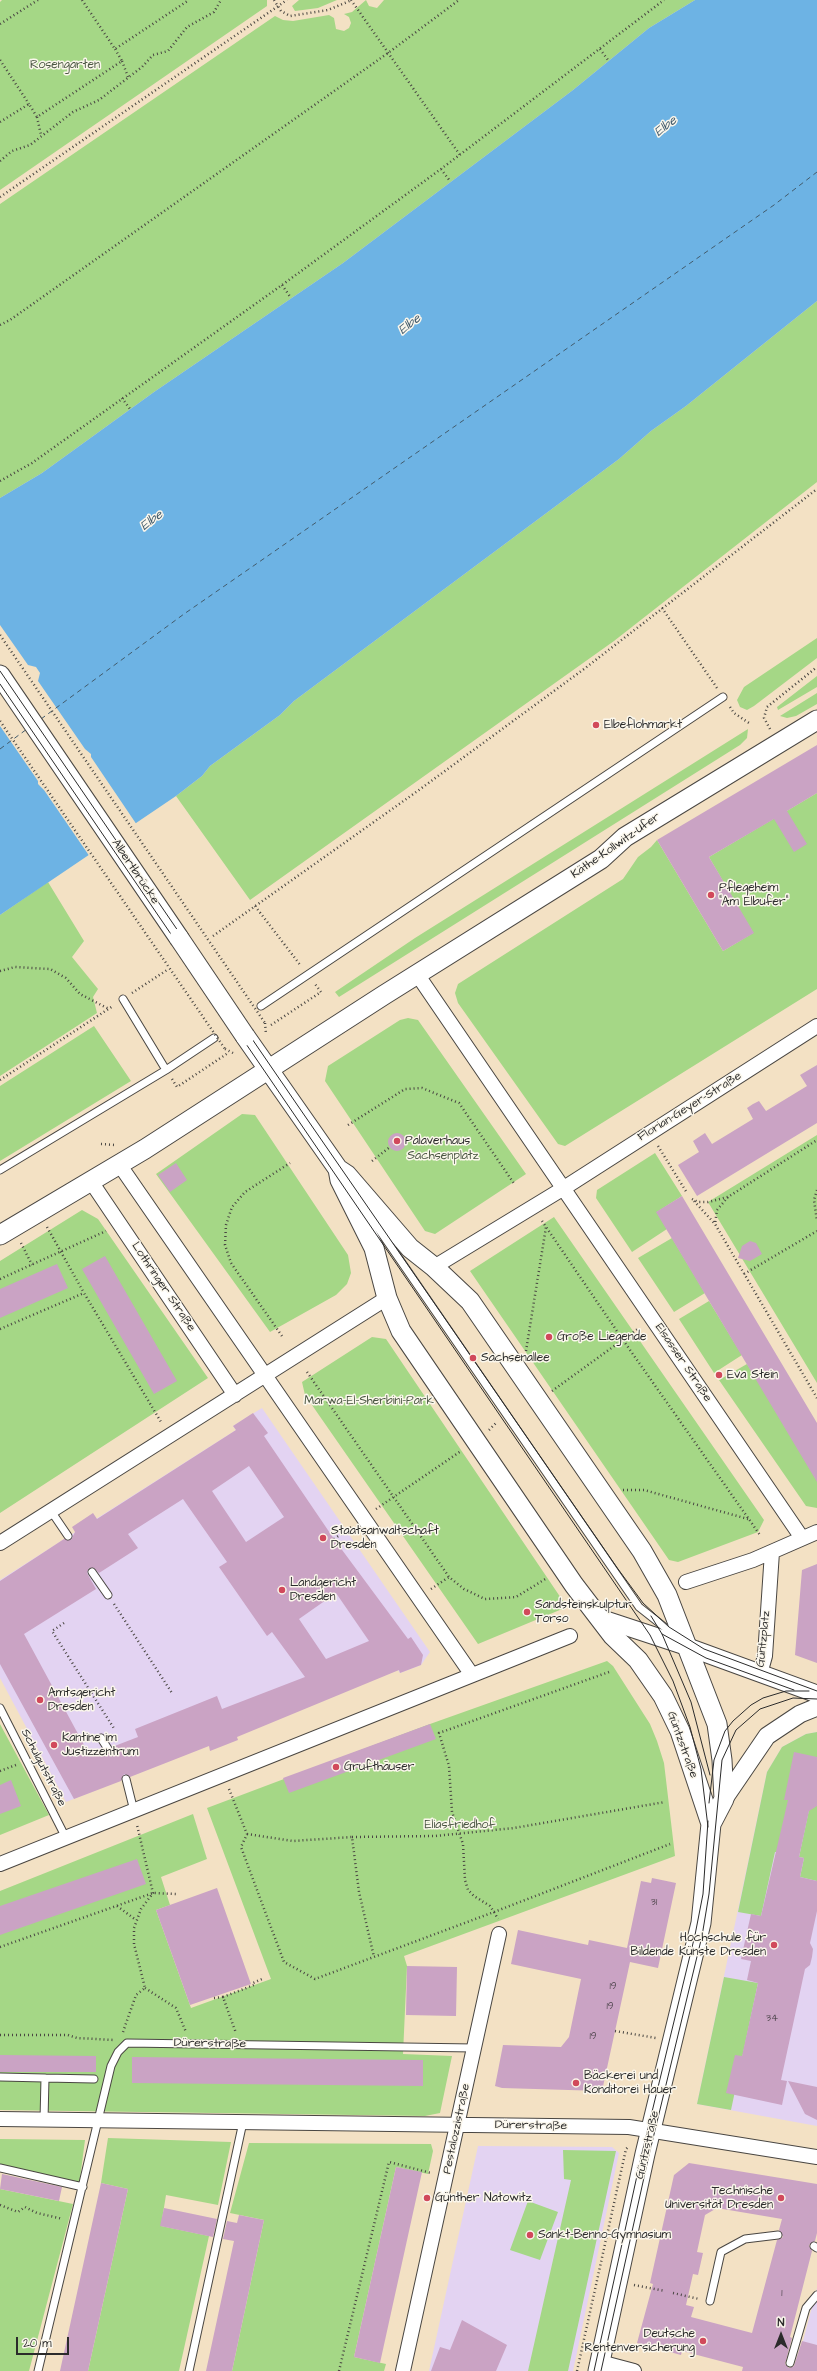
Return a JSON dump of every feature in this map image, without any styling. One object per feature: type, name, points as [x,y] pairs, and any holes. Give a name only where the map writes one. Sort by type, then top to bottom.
[{"type":"main road","name":"Albertbrücke","points":[[0,675],[269,1070]]},
{"type":"main road","name":"Käthe-Kollwitz-Ufer","points":[[417,974],[601,859],[625,837],[817,720]]},
{"type":"main road","points":[[7,1231],[119,1164],[269,1070],[417,974]]},
{"type":"main road","points":[[269,1070],[338,1169],[347,1175],[410,1248],[434,1267],[470,1301],[642,1551],[666,1595],[688,1647],[716,1724],[722,1760],[724,1799]]},
{"type":"main road","points":[[338,1169],[340,1180],[374,1248],[387,1298],[401,1331],[574,1585],[600,1618]]},
{"type":"main road","name":"Güntzstraße","points":[[599,2366],[651,2130],[701,1923],[710,1850],[711,1824],[680,1731],[663,1696],[638,1660],[613,1636],[600,1618]]},
{"type":"main road","name":"Güntzstraße","points":[[711,1824],[724,1799]]},
{"type":"street","points":[[417,974],[564,1188],[434,1267]]},
{"type":"street","name":"Florian-Geyer-Straße","points":[[564,1188],[817,1026]]},
{"type":"street","points":[[119,1164],[472,1675]]},
{"type":"street","name":"Lothringer Straße","points":[[90,1180],[235,1395]]},
{"type":"street","name":"Elsasser Straße","points":[[564,1188],[802,1538]]},
{"type":"street","points":[[0,1543],[387,1298]]},
{"type":"street","points":[[686,1582],[772,1552],[817,1532]]},
{"type":"street","name":"Güntzplatz","points":[[600,1618],[688,1647],[760,1674],[765,1656],[772,1552]]},
{"type":"street","points":[[0,1864],[570,1636]]},
{"type":"street","points":[[760,1674],[817,1694]]},
{"type":"street","name":"Güntzstraße","points":[[724,1799],[767,1736],[800,1714],[817,1707]]},
{"type":"street","name":"Pestalozzistraße","points":[[403,2371],[499,1934]]},
{"type":"street","name":"Dürerstraße","points":[[0,2119],[629,2127],[817,2157]]},
{"type":"street","points":[[599,2366],[634,2371]]},
{"type":"lane","points":[[261,1006],[723,697]]},
{"type":"lane","points":[[123,999],[166,1070]]},
{"type":"lane","points":[[0,1170],[166,1070],[214,1038]]},
{"type":"lane","points":[[338,1169],[639,1607],[688,1647]]},
{"type":"lane","points":[[51,1511],[68,1536]]},
{"type":"lane","points":[[92,1572],[108,1595]]},
{"type":"lane","name":"Schulgutstraße","points":[[0,1708],[66,1838]]},
{"type":"lane","points":[[101,1738],[108,1749]]},
{"type":"lane","points":[[126,1779],[134,1811]]},
{"type":"lane","name":"Dürerstraße","points":[[38,2371],[111,2066],[118,2052],[127,2043],[474,2048]]},
{"type":"lane","points":[[0,2077],[94,2079]]},
{"type":"lane","points":[[44,2120],[45,2078]]},
{"type":"lane","points":[[189,2371],[243,2122]]},
{"type":"lane","points":[[0,2168],[83,2187]]},
{"type":"lane","points":[[710,2301],[721,2252],[745,2239],[778,2236]]},
{"type":"lane","points":[[790,2363],[806,2308],[817,2295]]},
{"type":"path","points":[[0,24],[38,0]]},
{"type":"path","points":[[82,0],[115,50],[128,77]]},
{"type":"path","points":[[115,50],[189,0]]},
{"type":"path","points":[[0,161],[12,151],[30,145],[41,135],[73,112],[99,100],[153,55],[168,51],[187,27],[214,12],[221,0]]},
{"type":"path","points":[[274,0],[281,11],[290,16],[305,15],[328,10],[352,0],[460,155]]},
{"type":"path","points":[[0,197],[287,0]]},
{"type":"path","points":[[0,325],[10,320],[388,53],[459,0]]},
{"type":"path","points":[[0,481],[32,463],[441,170],[664,0]]},
{"type":"path","points":[[600,49],[608,60]]},
{"type":"path","points":[[0,60],[38,117],[41,135]]},
{"type":"path","points":[[38,117],[122,62]]},
{"type":"path","points":[[0,122],[29,104]]},
{"type":"path","points":[[441,170],[450,181]]},
{"type":"path","points":[[282,285],[291,298]]},
{"type":"path","points":[[122,398],[130,409]]},
{"type":"path","points":[[213,936],[425,786],[584,669],[817,489]]},
{"type":"path","points":[[662,608],[734,713],[749,723]]},
{"type":"path","points":[[0,635],[266,1023]]},
{"type":"path","points":[[764,718],[767,707],[817,666]]},
{"type":"path","points":[[0,721],[225,1049]]},
{"type":"path","points":[[255,906],[321,992],[271,1025]]},
{"type":"path","points":[[0,971],[15,967],[50,969],[66,978],[80,994],[109,1009]]},
{"type":"path","points":[[0,1080],[167,970]]},
{"type":"path","points":[[177,1087],[228,1053]]},
{"type":"path","points":[[348,1126],[405,1089],[422,1088],[459,1103],[515,1185]]},
{"type":"path","points":[[715,1224],[717,1210],[728,1197],[817,1141]]},
{"type":"path","points":[[372,1161],[390,1147]]},
{"type":"path","points":[[659,1148],[687,1193]]},
{"type":"path","points":[[282,1336],[231,1263],[225,1245],[226,1225],[232,1207],[245,1192],[290,1163]]},
{"type":"path","points":[[817,1190],[814,1210],[817,1221]]},
{"type":"path","points":[[728,1197],[708,1202],[698,1202],[692,1199],[715,1224],[817,1398]]},
{"type":"path","points":[[38,1212],[84,1293],[170,1436]]},
{"type":"path","points":[[542,1221],[623,1340],[760,1535]]},
{"type":"path","points":[[0,1279],[121,1224]]},
{"type":"path","points":[[525,1358],[546,1227]]},
{"type":"path","points":[[7,1231],[32,1264]]},
{"type":"path","points":[[744,1274],[817,1231]]},
{"type":"path","points":[[0,1330],[84,1293]]},
{"type":"path","points":[[549,1393],[639,1328]]},
{"type":"path","points":[[307,1372],[449,1577],[464,1589],[485,1598],[516,1597],[551,1575]]},
{"type":"path","points":[[374,1510],[465,1449]]},
{"type":"path","points":[[618,1492],[621,1490],[644,1490],[748,1520]]},
{"type":"path","points":[[334,1539],[345,1532]]},
{"type":"path","points":[[419,1597],[449,1577]]},
{"type":"path","points":[[108,1595],[172,1693]]},
{"type":"path","points":[[64,1623],[52,1631],[115,1730]]},
{"type":"path","points":[[499,1934],[500,1922],[494,1912],[490,1906],[474,1896],[468,1890],[465,1880],[463,1844],[452,1812],[449,1766],[439,1733],[609,1672]]},
{"type":"path","points":[[0,1771],[27,1761]]},
{"type":"path","points":[[224,1775],[247,1834],[241,1847],[284,1962],[315,1979],[670,1844]]},
{"type":"path","points":[[247,1834],[293,1841],[352,1837],[435,1836],[514,1828],[665,1802]]},
{"type":"path","points":[[134,1811],[153,1893],[136,1920],[134,1944],[145,1988],[176,2008],[189,2044]]},
{"type":"path","points":[[352,1837],[359,1892],[374,1957]]},
{"type":"path","points":[[0,1947],[153,1893],[176,1894]]},
{"type":"path","points":[[116,1906],[136,1920]]},
{"type":"path","points":[[214,1998],[223,1997],[254,1985],[253,1983],[262,1979]]},
{"type":"path","points":[[122,2034],[136,1995],[145,1988]]},
{"type":"path","points":[[223,1997],[241,2045]]},
{"type":"path","points":[[615,2031],[649,2037]]},
{"type":"path","points":[[0,2035],[68,2035],[78,2038],[122,2040]]},
{"type":"path","points":[[339,2371],[388,2162],[446,2177]]},
{"type":"path","points":[[0,2205],[18,2212],[25,2207],[37,2213],[75,2221]]},
{"type":"path","points":[[618,2281],[665,2291]]},
{"type":"path","points":[[673,2293],[710,2301]]},
{"type":"shaded area","points":[[262,1408],[430,1652],[421,1665],[400,1673],[398,1670],[66,1802],[0,1678],[0,1580],[236,1430],[233,1426]]},
{"type":"shaded area","name":"Hochschule für Bildende Künste Dresden","points":[[817,1732],[817,2126],[697,2104],[767,1772],[782,1747],[806,1734]]},
{"type":"shaded area","name":"Sankt-Benno-Gymnasium","points":[[478,2146],[612,2147],[619,2153],[573,2371],[429,2371]]},
{"type":"shaded area","points":[[817,2288],[817,2371],[794,2371],[803,2341]]},
{"type":"green space","name":"Rosengarten","points":[[2,0],[267,0],[267,6],[0,190],[0,2]]},
{"type":"green space","points":[[299,0],[337,0],[318,8],[295,11],[292,6]]},
{"type":"green space","points":[[366,0],[369,6],[377,8],[384,0],[695,0],[649,28],[573,90],[343,263],[154,392],[42,473],[0,498],[0,204],[275,16],[283,20],[293,21],[329,15],[334,18],[336,29],[344,31],[349,28],[351,23],[349,17],[344,14],[352,12]]},
{"type":"green space","points":[[817,301],[817,482],[614,641],[250,900],[176,796],[202,776],[210,766],[280,715],[294,701],[619,459],[651,431],[686,406]]},
{"type":"green space","points":[[817,638],[817,658],[754,706],[747,710],[740,707],[737,700],[744,687]]},
{"type":"green space","points":[[817,676],[817,687],[778,710],[777,707]]},
{"type":"green space","points":[[817,693],[817,704],[796,716],[787,718],[780,716]]},
{"type":"green space","points":[[748,729],[747,738],[740,745],[339,997],[335,992],[415,938]]},
{"type":"green space","points":[[817,793],[817,989],[565,1146],[558,1144],[458,1003],[455,993],[458,984],[623,879],[638,857],[651,847],[657,840],[723,951],[753,933],[709,857]]},
{"type":"green space","points":[[48,882],[84,941],[72,957],[98,989],[93,997],[97,1013],[0,1076],[0,915]]},
{"type":"green space","name":"Sachsenplatz","points":[[408,1018],[418,1020],[526,1174],[435,1234],[425,1231],[325,1081],[328,1066],[400,1020]]},
{"type":"green space","points":[[94,1026],[131,1081],[0,1161],[0,1086]]},
{"type":"green space","points":[[242,1114],[255,1115],[348,1255],[351,1273],[347,1284],[336,1295],[270,1332],[156,1174]]},
{"type":"green space","points":[[817,1135],[817,1383],[708,1202]]},
{"type":"green space","points":[[655,1153],[682,1196],[657,1212],[667,1229],[632,1252],[596,1198],[597,1190]]},
{"type":"green space","points":[[82,1210],[98,1219],[208,1378],[0,1513],[0,1261]]},
{"type":"green space","points":[[554,1217],[764,1520],[758,1532],[678,1562],[669,1560],[470,1271]]},
{"type":"green space","points":[[672,1238],[705,1293],[674,1312],[638,1258]]},
{"type":"green space","points":[[709,1301],[742,1355],[714,1373],[679,1319]]},
{"type":"green space","name":"Marwa-El-Sherbini-Park","points":[[372,1337],[386,1339],[567,1607],[478,1644],[305,1395],[302,1382]]},
{"type":"green space","points":[[747,1364],[817,1470],[817,1508],[806,1506],[719,1380]]},
{"type":"green space","name":"Eliasfriedhof","points":[[607,1661],[613,1666],[650,1724],[657,1741],[664,1763],[675,1856],[404,1956],[407,1966],[403,2054],[452,2056],[440,2113],[425,2116],[0,2110],[0,1891],[193,1814],[207,1859],[161,1877],[170,1905],[156,1910],[191,2008],[271,1979],[207,1808],[430,1724]]},
{"type":"green space","points":[[0,1724],[49,1815],[0,1835]]},
{"type":"green space","points":[[817,1732],[817,1778],[777,1852],[775,1852],[761,1916],[738,1912],[767,1772],[782,1747],[806,1734]]},
{"type":"green space","points":[[810,1805],[817,1806],[817,1881],[800,1877],[804,1858],[799,1857]]},
{"type":"green space","points":[[724,1977],[758,1983],[731,2110],[697,2104]]},
{"type":"green space","points":[[108,2138],[231,2142],[218,2205],[166,2195],[161,2226],[209,2236],[179,2371],[88,2371],[128,2189],[101,2183]]},
{"type":"green space","points":[[0,2139],[85,2140],[79,2186],[0,2168]]},
{"type":"green space","points":[[249,2143],[431,2144],[433,2151],[428,2174],[396,2167],[354,2357],[386,2364],[384,2371],[232,2371],[264,2220],[230,2213]]},
{"type":"green space","points":[[563,2150],[616,2151],[568,2371],[528,2371],[571,2180],[564,2179]]},
{"type":"green space","points":[[0,2189],[73,2204],[29,2371],[0,2371]]},
{"type":"green space","points":[[528,2201],[558,2212],[540,2260],[510,2250]]},
{"type":"water","name":"Elbe","points":[[695,0],[817,0],[817,301],[686,406],[651,431],[619,459],[294,701],[280,715],[210,766],[202,776],[176,796],[0,915],[0,498],[42,473],[154,392],[343,263],[573,90],[649,28]]},
{"type":"pier","points":[[0,625],[28,665],[36,667],[40,673],[38,681],[85,749],[91,754],[91,757],[137,825],[90,857],[44,790],[38,784],[38,781],[0,726]]},
{"type":"building","name":"Pflegeheim \"Am Elbufer\"","points":[[817,745],[817,793],[787,811],[807,844],[794,852],[774,819],[709,857],[754,933],[723,951],[657,840]]},
{"type":"building","points":[[817,1065],[817,1123],[697,1196],[678,1165],[699,1152],[693,1141],[705,1133],[712,1144],[753,1119],[747,1108],[753,1104],[759,1101],[766,1111],[807,1086],[800,1075]]},
{"type":"building","name":"Palaverhaus","points":[[397,1133],[403,1136],[406,1142],[403,1148],[397,1151],[391,1148],[388,1142],[391,1136]]},
{"type":"building","points":[[176,1163],[187,1180],[170,1192],[158,1175]]},
{"type":"building","points":[[682,1196],[817,1423],[817,1482],[656,1212]]},
{"type":"building","points":[[750,1241],[756,1243],[762,1254],[750,1261],[738,1258],[742,1246]]},
{"type":"building","points":[[105,1256],[177,1381],[154,1394],[82,1269]]},
{"type":"building","points":[[57,1264],[68,1288],[0,1318],[0,1289]]},
{"type":"building","name":"Landgericht Dresden","points":[[253,1413],[268,1433],[264,1436],[334,1539],[408,1639],[411,1637],[423,1655],[421,1665],[400,1673],[399,1670],[237,1737],[238,1740],[210,1751],[209,1746],[130,1777],[124,1774],[121,1781],[74,1799],[0,1664],[0,1581],[64,1539],[71,1540],[75,1532],[72,1527],[93,1513],[97,1519],[236,1430],[233,1426]],"holes":[[[249,1466],[284,1517],[246,1542],[212,1491]],[[183,1499],[227,1562],[219,1567],[267,1636],[272,1632],[305,1677],[222,1709],[217,1696],[135,1729],[138,1737],[112,1747],[110,1753],[106,1754],[103,1751],[90,1756],[24,1634],[96,1589],[87,1573],[89,1568],[94,1568],[99,1573],[138,1548],[128,1534]],[[336,1593],[369,1641],[326,1659],[299,1619]]]},
{"type":"building","points":[[817,1564],[817,1663],[795,1655],[802,1570]]},
{"type":"building","name":"Grufthäuser","points":[[430,1724],[436,1739],[289,1793],[283,1778]]},
{"type":"building","points":[[794,1752],[817,1757],[817,1806],[809,1811],[799,1857],[804,1858],[800,1877],[817,1881],[817,1911],[810,1943],[813,1949],[812,1957],[810,1965],[805,1969],[781,2080],[787,2081],[782,2105],[726,2093],[735,2055],[742,2056],[758,1983],[747,1980],[751,1961],[741,1959],[751,1914],[761,1916],[788,1800],[784,1800]]},
{"type":"building","points":[[11,1780],[21,1806],[0,1814],[0,1785]]},
{"type":"building","points":[[137,1859],[146,1884],[0,1935],[0,1906]]},
{"type":"building","points":[[652,1878],[676,1883],[658,1968],[630,1962],[602,2091],[502,2088],[495,2086],[503,2045],[561,2047],[569,2037],[581,1979],[511,1964],[518,1930],[588,1945],[589,1940],[627,1948],[641,1881],[651,1883]]},
{"type":"building","points":[[217,1888],[251,1984],[190,2005],[156,1910]]},
{"type":"building","points":[[407,1966],[457,1967],[456,2016],[406,2015]]},
{"type":"building","points":[[0,2055],[96,2056],[96,2072],[0,2072]]},
{"type":"building","points":[[132,2057],[423,2060],[423,2086],[132,2083]]},
{"type":"building","points":[[788,2081],[817,2087],[817,2120],[805,2114]]},
{"type":"building","points":[[689,2163],[817,2184],[817,2233],[815,2241],[809,2245],[812,2251],[790,2337],[792,2338],[785,2364],[789,2368],[794,2366],[802,2341],[817,2345],[817,2371],[742,2371],[743,2367],[682,2351],[681,2355],[637,2343],[653,2284],[650,2283],[674,2175]],"holes":[[[717,2208],[782,2219],[779,2230],[783,2237],[777,2240],[752,2333],[691,2317],[694,2307],[686,2305],[693,2274],[698,2275],[703,2253],[697,2252],[705,2215]]]},
{"type":"building","points":[[396,2167],[422,2172],[380,2363],[354,2357]]},
{"type":"building","points":[[2,2174],[62,2187],[59,2201],[0,2189]]},
{"type":"building","points":[[101,2183],[128,2189],[88,2371],[60,2371]]},
{"type":"building","points":[[164,2208],[217,2219],[213,2237],[160,2226]]},
{"type":"building","points":[[239,2215],[264,2220],[232,2371],[206,2371],[234,2241],[223,2239],[227,2221],[237,2223]]},
{"type":"building","points":[[462,2320],[507,2345],[496,2371],[431,2371],[440,2347],[450,2350]]},
{"type":"ferry route","points":[[41,719],[184,614],[774,205],[817,172]]},
{"type":"ferry route","points":[[0,749],[27,729]]},
{"type":"tram line","points":[[0,671],[298,1106],[643,1603],[669,1627],[704,1649],[817,1691]]},
{"type":"tram line","points":[[0,684],[650,1635],[673,1681],[690,1727],[701,1769],[708,1827]]},
{"type":"tram line","points":[[651,1616],[662,1634],[691,1702],[710,1775]]},
{"type":"tram line","points":[[662,1634],[706,1658],[794,1690]]},
{"type":"tram line","points":[[709,1803],[714,1760],[725,1731],[733,1721],[751,1705],[763,1698],[786,1691],[809,1691]]},
{"type":"tram line","points":[[601,2371],[649,2155],[702,1936],[709,1894],[722,1760],[736,1730],[760,1709],[793,1698],[817,1699]]},
{"type":"tram line","points":[[594,2371],[642,2153],[695,1935],[703,1894],[708,1821]]},
{"type":"place","name":"Elbeflohmarkt","points":[[596,725]]},
{"type":"place","name":"Pflegeheim \"Am Elbufer\"","points":[[711,895]]},
{"type":"place","name":"Palaverhaus","points":[[397,1141]]},
{"type":"place","name":"Große Liegende","points":[[549,1337]]},
{"type":"place","name":"Sachsenallee","points":[[473,1358]]},
{"type":"place","name":"Eva Stein","points":[[719,1375]]},
{"type":"place","name":"Staatsanwaltschaft Dresden","points":[[323,1538]]},
{"type":"place","name":"Landgericht Dresden","points":[[282,1590]]},
{"type":"place","name":"Sandsteinskulptur Torso","points":[[527,1612]]},
{"type":"place","name":"Amtsgericht Dresden","points":[[40,1700]]},
{"type":"place","name":"Kantine im Justizzentrum","points":[[54,1745]]},
{"type":"place","name":"Grufthäuser","points":[[336,1767]]},
{"type":"place","name":"Hochschule für Bildende Künste Dresden","points":[[774,1945]]},
{"type":"place","name":"Bäckerei und Konditorei Hauer","points":[[576,2083]]},
{"type":"place","name":"Günther Natowitz","points":[[427,2198]]},
{"type":"place","name":"Technische Universität Dresden","points":[[781,2198]]},
{"type":"place","name":"Sankt-Benno-Gymnasium","points":[[530,2235]]},
{"type":"place","name":"Deutsche Rentenversicherung","points":[[703,2341]]}]
